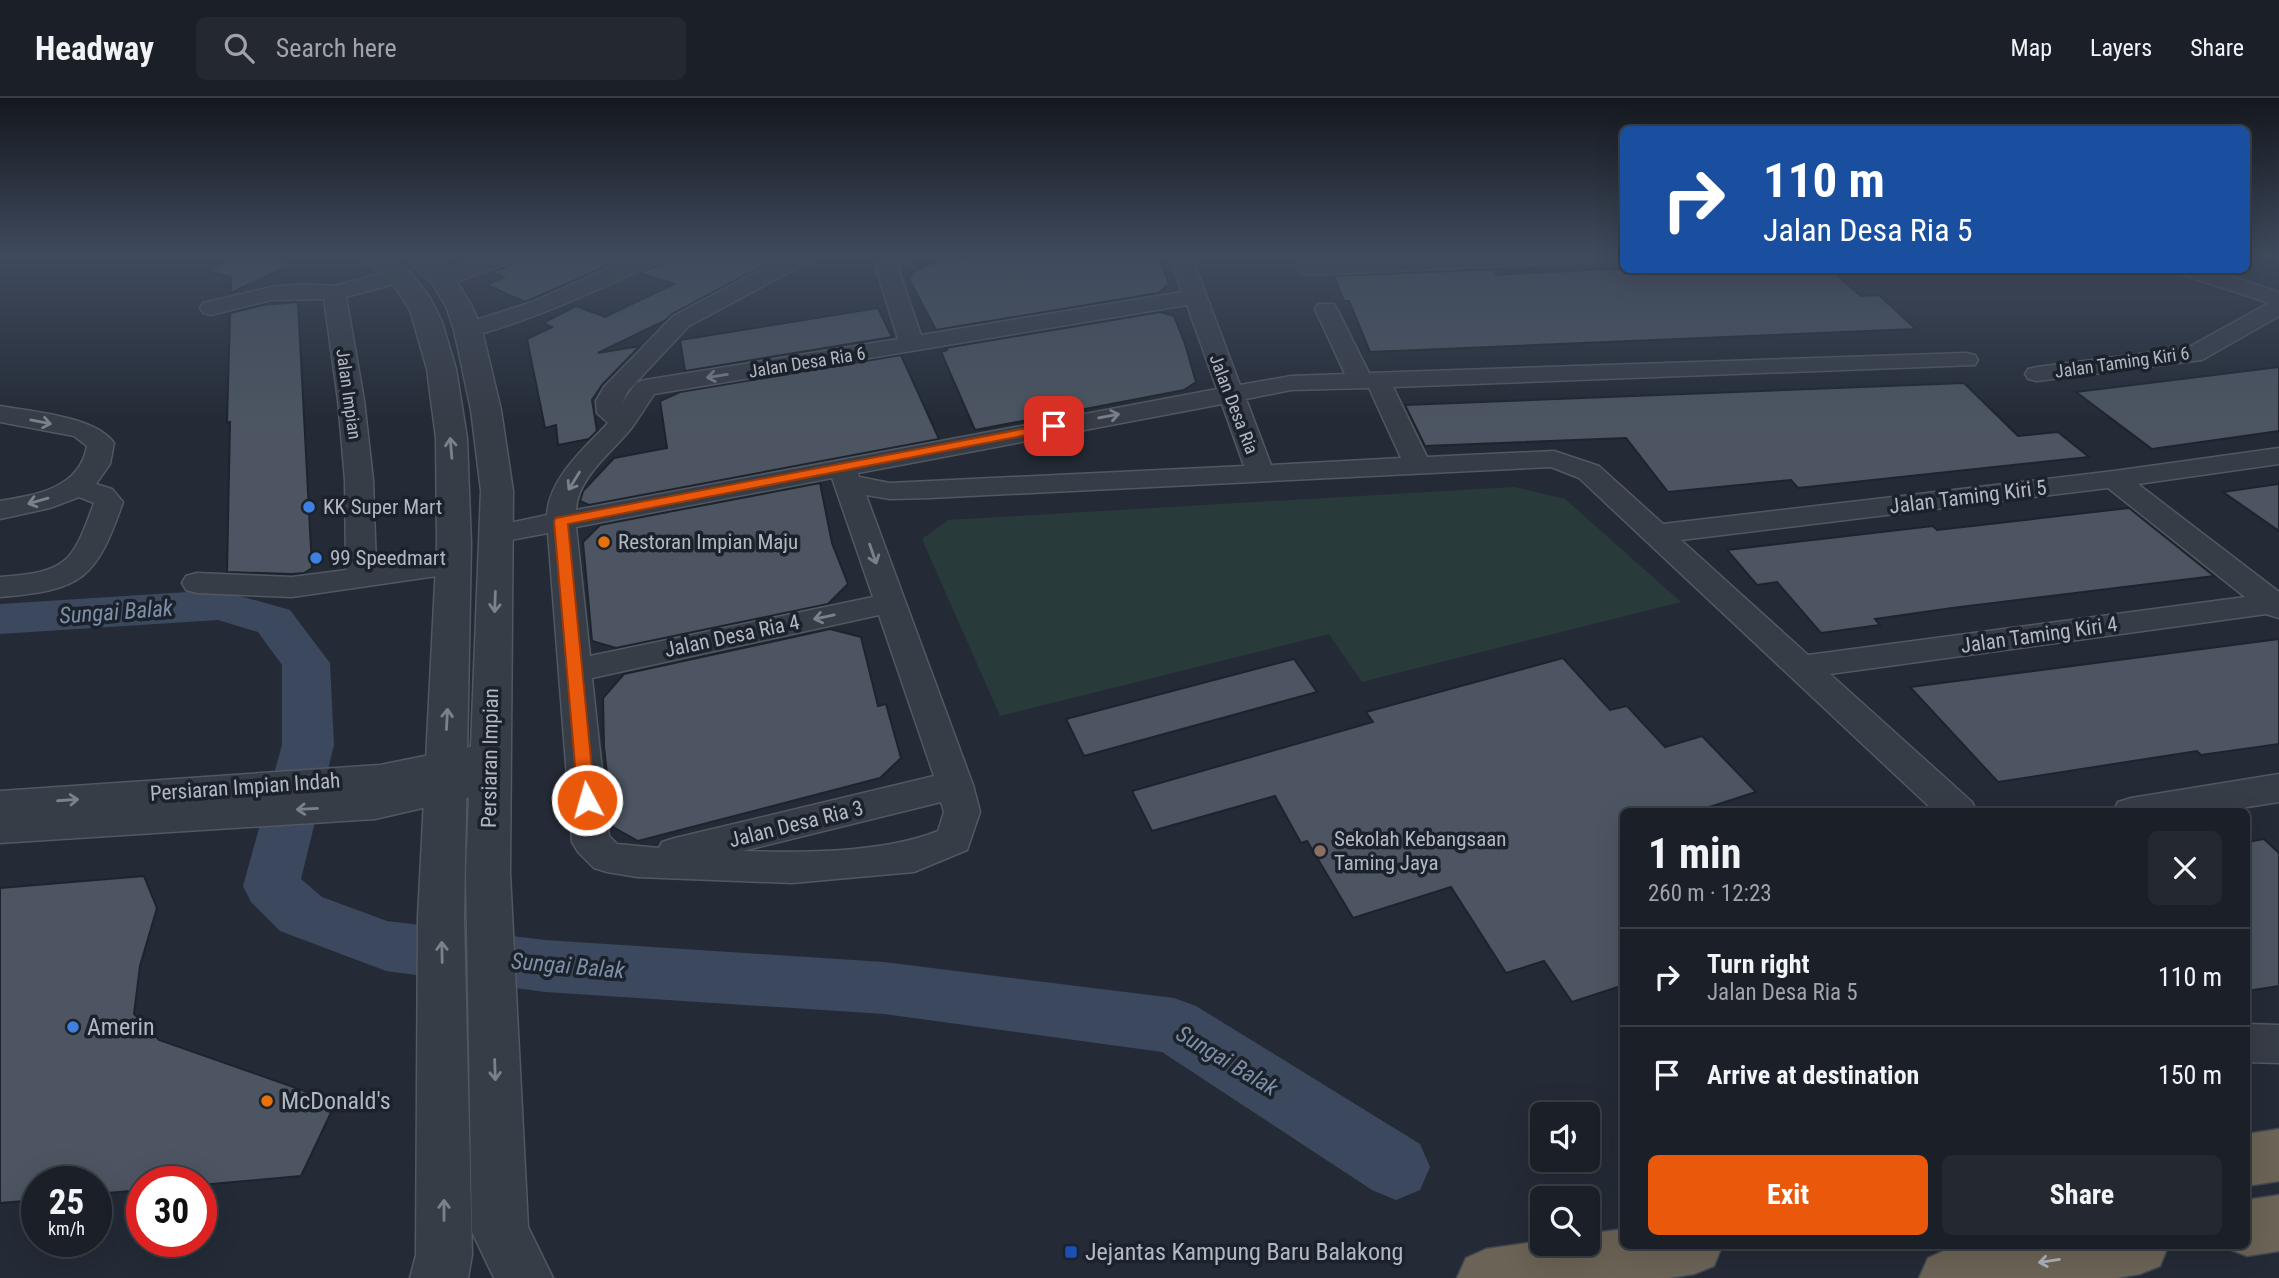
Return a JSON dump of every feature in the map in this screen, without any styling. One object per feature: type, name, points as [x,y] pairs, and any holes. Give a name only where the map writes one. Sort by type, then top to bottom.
[{"type":"highway","points":[[2250,1160],[2279,1155]]},
{"type":"highway","points":[[2250,1228],[2279,1223]]},
{"type":"highway","points":[[1486,1278],[1674,1249]]},
{"type":"highway","points":[[1948,1278],[2122,1249]]},
{"type":"street","name":"Jalan Impian","points":[[337,310],[351,400],[359,480],[361,579]]},
{"type":"street","name":"Persiaran Impian","points":[[424,310],[434,338],[449,416],[456,497],[440,885],[444,1255],[439,1278]]},
{"type":"street","name":"Persiaran Impian","points":[[461,310],[468,330],[486,410],[495,477],[488,873],[500,1232],[524,1278]]},
{"type":"street","points":[[468,330],[528,310]]},
{"type":"street","points":[[622,421],[610,414],[608,401],[617,387],[681,321],[699,310]]},
{"type":"street","points":[[901,310],[912,344]]},
{"type":"street","name":"Jalan Desa Ria 6","points":[[637,862],[607,857],[592,842],[561,521],[562,500],[575,476],[622,421],[645,388],[1116,310]]},
{"type":"street","name":"Jalan Desa Ria","points":[[1200,310],[1260,473]]},
{"type":"street","points":[[1328,310],[1418,466]]},
{"type":"street","name":"Jalan Taming Kiri 6","points":[[2037,374],[2193,355],[2274,310]]},
{"type":"street","points":[[197,583],[292,587],[361,579],[453,576],[495,534],[845,475],[1291,383],[1966,360]]},
{"type":"street","points":[[0,414],[82,430],[101,443],[96,466],[78,487],[40,502],[0,510]]},
{"type":"street","name":"Jalan Taming Kiri 5","points":[[1656,534],[2114,479],[2279,456]]},
{"type":"street","points":[[845,475],[890,491],[1554,459],[1589,472],[1955,808]]},
{"type":"street","points":[[637,862],[792,868],[914,857],[954,840],[962,811],[955,785],[845,475]]},
{"type":"street","points":[[2114,479],[2277,605]]},
{"type":"street","points":[[0,587],[51,578],[76,569],[89,555],[109,502],[102,495],[78,487]]},
{"type":"street","points":[[861,519],[895,500],[930,490]]},
{"type":"street","points":[[456,497],[463,514],[472,523],[495,534]]},
{"type":"street","name":"Jalan Desa Ria 4","points":[[575,670],[890,603]]},
{"type":"street","name":"Jalan Taming Kiri 4","points":[[1800,667],[2277,605]]},
{"type":"street","name":"Persiaran Impian Indah","points":[[0,805],[203,802],[378,791],[489,769]]},
{"type":"street","name":"Jalan Desa Ria 3","points":[[637,862],[955,785]]},
{"type":"street","points":[[2156,808],[2279,788]]},
{"type":"street","name":"Persiaran Impian Indah","points":[[0,830],[203,802]]},
{"type":"street","points":[[2250,1043],[2279,1044]]},
{"type":"shaded area","points":[[1514,487],[1565,499],[1681,602],[1362,682],[1329,634],[1000,716],[922,539],[948,520]]},
{"type":"building","points":[[242,310],[298,310],[312,568],[304,573],[227,572],[230,313]]},
{"type":"building","points":[[568,310],[587,310],[605,317],[619,310],[679,310],[666,320],[598,353],[640,346],[602,385],[592,400],[597,431],[589,439],[558,445],[556,425],[545,428],[527,339],[552,327],[543,323]]},
{"type":"building","points":[[865,310],[879,310],[892,337],[685,371],[680,340]]},
{"type":"building","points":[[925,310],[1056,310],[936,330]]},
{"type":"building","points":[[1353,310],[1895,310],[1916,329],[1370,352]]},
{"type":"building","points":[[1160,312],[1174,316],[1185,344],[1196,382],[1184,390],[975,430],[941,352],[947,350],[945,348]]},
{"type":"building","points":[[901,355],[939,439],[589,505],[580,501],[583,491],[614,458],[667,448],[660,401],[680,392]]},
{"type":"building","points":[[2279,367],[2279,431],[2152,449],[2076,392]]},
{"type":"building","points":[[1964,383],[2018,436],[2058,432],[2089,457],[1798,488],[1791,480],[1668,492],[1626,438],[1425,446],[1405,405]]},
{"type":"building","points":[[820,483],[832,543],[848,584],[828,604],[616,648],[592,641],[583,542],[600,525]]},
{"type":"building","points":[[2279,484],[2279,531],[2223,492],[2257,487]]},
{"type":"building","points":[[2129,508],[2214,576],[1875,619],[1880,625],[1821,633],[1777,582],[1757,585],[1727,550],[1933,526],[1937,530]]},
{"type":"building","points":[[830,629],[861,637],[878,706],[886,704],[901,758],[880,778],[638,841],[613,827],[604,747],[603,698],[624,674]]},
{"type":"building","points":[[2279,639],[2279,744],[2201,755],[2197,751],[1998,782],[1910,687]]},
{"type":"building","points":[[1563,658],[1610,710],[1627,706],[1665,747],[1702,736],[1756,792],[1706,808],[1620,808],[1620,986],[1572,1002],[1544,961],[1506,973],[1451,887],[1353,918],[1307,841],[1301,843],[1275,796],[1152,831],[1132,791],[1373,722],[1366,712]]},
{"type":"building","points":[[1294,659],[1317,692],[1084,756],[1066,719]]},
{"type":"building","points":[[2264,839],[2279,853],[2279,986],[2250,991],[2250,841]]},
{"type":"building","name":"Amerin","points":[[144,876],[157,908],[140,966],[134,1014],[159,1040],[336,1102],[301,1176],[217,1184],[217,1166],[126,1166],[126,1191],[112,1193],[112,1166],[21,1166],[21,1201],[0,1203],[0,888]]},
{"type":"waterway","name":"Sungai Balak","points":[[0,619],[219,605],[274,621],[306,663],[308,745],[271,886],[301,914],[386,946],[545,966],[884,988],[1174,1026],[1396,1167]]},
{"type":"place","name":"KK Super Mart","points":[[309,507]]},
{"type":"place","name":"Restoran Impian Maju","points":[[604,542]]},
{"type":"place","name":"99 Speedmart","points":[[316,558]]},
{"type":"place","name":"Sekolah Kebangsaan Taming Jaya","points":[[1320,851]]},
{"type":"place","name":"Amerin","points":[[73,1027]]},
{"type":"place","name":"McDonald's","points":[[267,1101]]},
{"type":"place","name":"Jejantas Kampung Baru Balakong","points":[[1071,1252]]},
{"type":"route","points":[[587,800],[561,521],[1054,426]]}]
